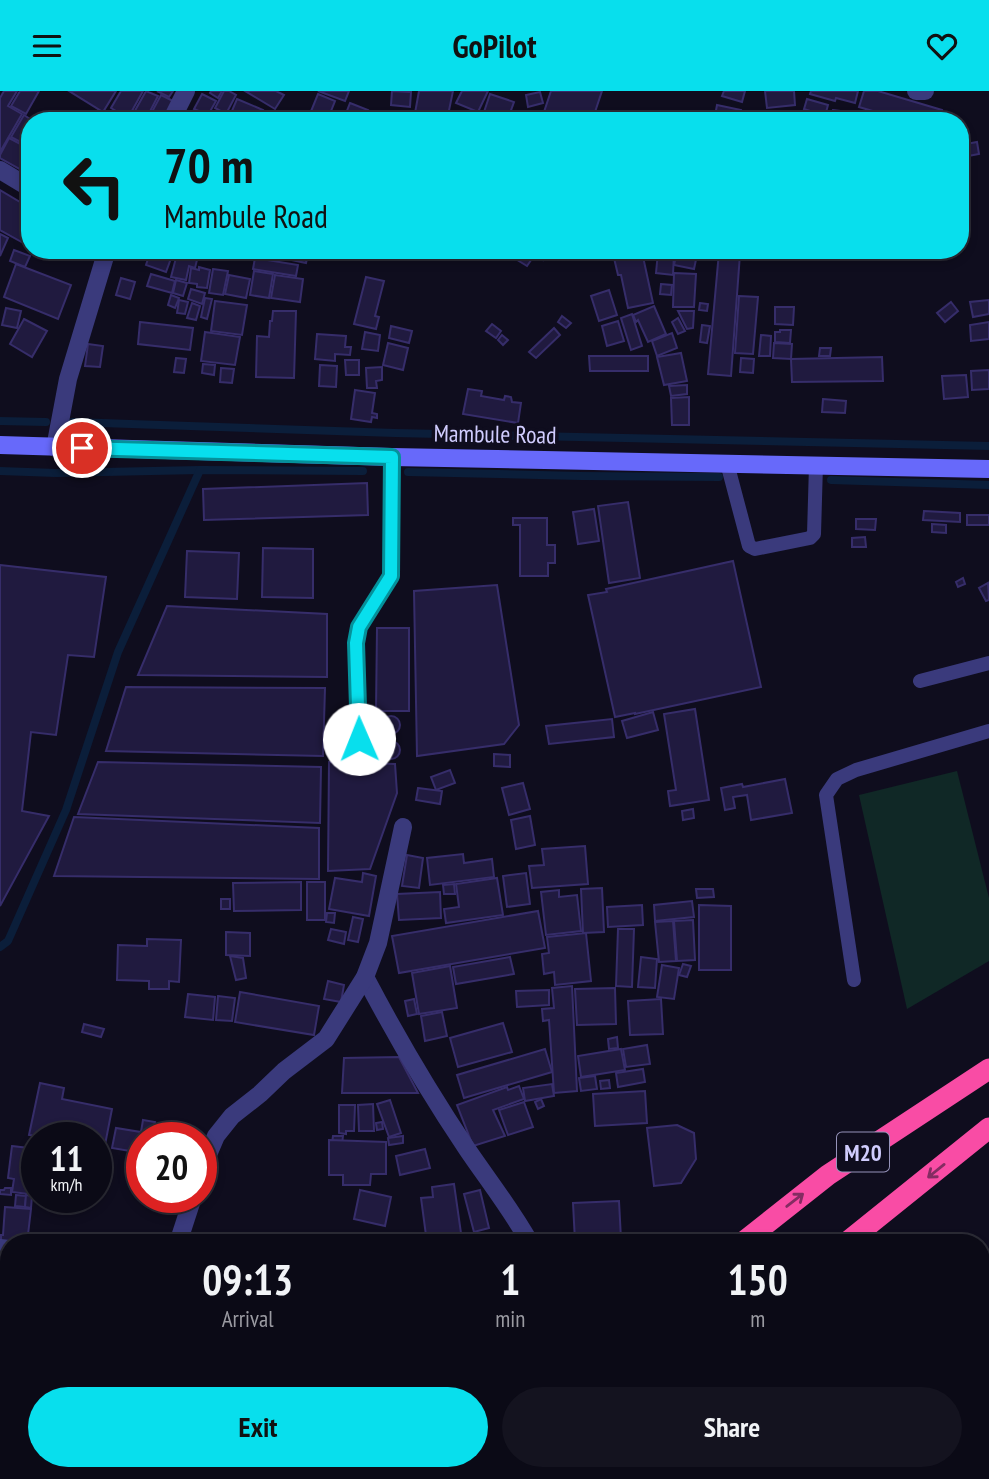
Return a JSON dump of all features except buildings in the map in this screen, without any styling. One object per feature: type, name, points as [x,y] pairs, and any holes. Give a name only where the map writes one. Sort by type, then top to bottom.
[{"type":"highway","name":"M20","points":[[753,1234],[828,1175],[989,1069]]},
{"type":"highway","name":"M20","points":[[857,1234],[989,1128]]},
{"type":"street","points":[[176,112],[186,91]]},
{"type":"street","points":[[916,91],[925,91]]},
{"type":"street","points":[[0,170],[21,183]]},
{"type":"street","points":[[55,447],[68,379],[104,259]]},
{"type":"street","name":"Mambule Road","points":[[0,445],[392,457],[989,468]]},
{"type":"street","points":[[217,1135],[232,1116],[326,1039],[365,977],[378,943],[403,827]]},
{"type":"street","points":[[365,977],[391,1027],[525,1234]]},
{"type":"street","points":[[181,1234],[188,1213]]},
{"type":"lane","points":[[359,739],[356,643],[359,627],[391,576],[392,457]]},
{"type":"lane","points":[[727,463],[749,545],[755,549],[810,538],[814,534],[816,465]]},
{"type":"lane","points":[[920,681],[989,663]]},
{"type":"lane","points":[[853,980],[826,795],[837,779],[856,770],[989,731]]},
{"type":"green space","points":[[957,771],[989,898],[989,961],[907,1009],[859,795]]},
{"type":"waterway","points":[[0,421],[46,422]]},
{"type":"waterway","points":[[72,422],[395,433],[989,446]]},
{"type":"waterway","points":[[0,471],[56,473],[200,470]]},
{"type":"waterway","points":[[0,947],[8,941],[66,810],[118,652],[200,470],[363,471]]},
{"type":"waterway","points":[[408,472],[719,477]]},
{"type":"waterway","points":[[831,480],[989,485]]},
{"type":"route","points":[[82,448],[392,457],[391,576],[359,627],[356,643],[359,739]]}]
